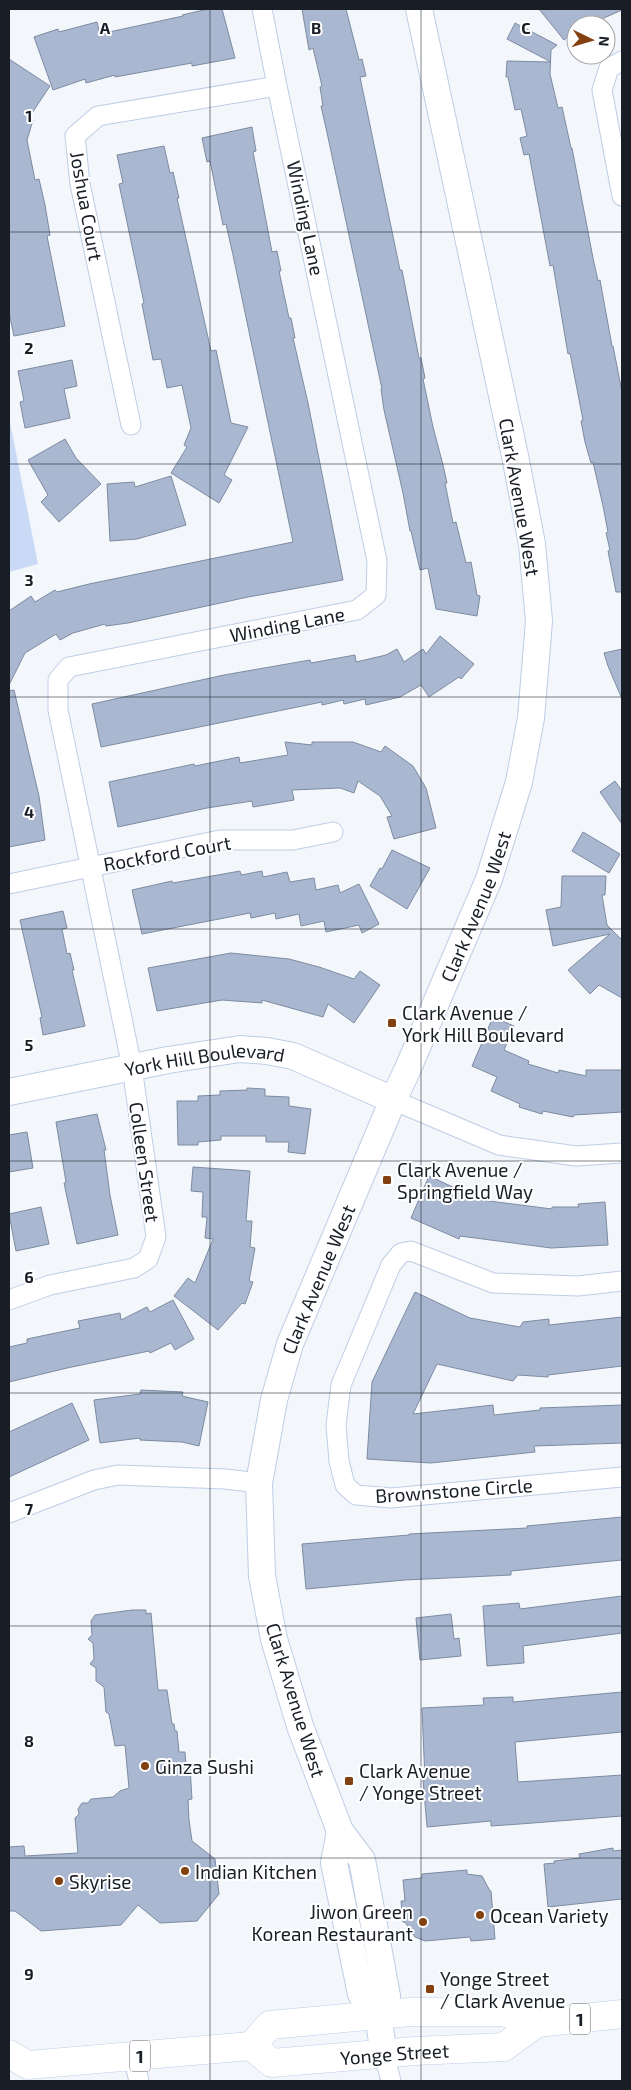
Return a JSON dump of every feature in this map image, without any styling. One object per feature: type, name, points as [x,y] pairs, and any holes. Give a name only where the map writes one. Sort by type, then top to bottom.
[{"type":"main road","name":"Yonge Street","points":[[538,2023],[504,2047],[415,2050],[272,2063],[251,2046],[270,2025],[410,2012],[502,2012],[538,2023],[622,2014]]},
{"type":"main road","name":"1","points":[[16,2067],[136,2069],[251,2046]]},
{"type":"street","name":"Winding Lane","points":[[132,1067],[58,710],[58,680],[69,667],[356,610],[376,595],[377,561],[262,9]]},
{"type":"street","name":"Clark Avenue West","points":[[378,2016],[387,1996],[362,1860],[340,1831],[300,1726],[274,1640],[262,1576],[259,1483],[274,1400],[290,1344],[392,1100],[490,879],[520,782],[531,718],[539,621],[532,544],[515,456],[419,9]]},
{"type":"street","points":[[622,61],[609,68],[602,90],[622,196]]},
{"type":"street","name":"Joshua Court","points":[[131,425],[80,184],[75,136],[98,116],[277,86]]},
{"type":"street","name":"Rockford Court","points":[[9,884],[220,840],[292,840],[333,832]]},
{"type":"street","name":"York Hill Boulevard","points":[[9,1092],[132,1067],[240,1049],[267,1051],[293,1056],[392,1100]]},
{"type":"street","name":"Colleen Street","points":[[9,1300],[50,1285],[134,1268],[148,1259],[156,1237],[132,1067]]},
{"type":"street","points":[[392,1100],[499,1145],[526,1151],[576,1156],[622,1152]]},
{"type":"street","name":"Brownstone Circle","points":[[622,1281],[578,1286],[493,1283],[411,1251],[401,1253],[391,1265],[341,1385],[336,1426],[339,1460],[345,1485],[356,1495],[392,1498],[622,1477]]},
{"type":"street","points":[[9,1513],[94,1480],[118,1475],[215,1479],[259,1483]]},
{"type":"street","points":[[378,2016],[384,2054],[391,2081]]},
{"type":"shaded area","points":[[9,417],[38,564],[9,572]]},
{"type":"building","points":[[208,9],[222,9],[235,58],[192,66],[192,63],[115,77],[115,75],[86,83],[85,79],[53,90],[34,37],[58,29],[59,32],[97,22],[100,34]]},
{"type":"building","points":[[302,9],[346,9],[359,60],[362,59],[366,76],[360,77],[419,358],[421,358],[425,378],[423,379],[447,483],[445,483],[453,523],[456,522],[466,563],[471,562],[477,595],[480,596],[477,616],[436,609],[428,568],[420,570],[384,410],[382,389],[321,106],[323,106],[320,87],[322,86],[313,48],[309,50]]},
{"type":"building","points":[[539,9],[622,9],[611,15],[566,15],[566,38],[564,40]]},
{"type":"building","points":[[515,23],[557,45],[551,50],[551,62],[507,39]]},
{"type":"building","points":[[9,59],[50,86],[28,119],[33,120],[27,140],[35,180],[39,179],[45,205],[50,235],[47,236],[65,326],[14,336],[9,313]]},
{"type":"building","points":[[507,61],[551,62],[550,74],[558,108],[562,107],[572,148],[593,258],[598,281],[600,280],[622,392],[622,592],[616,592],[608,551],[610,550],[606,533],[608,532],[603,506],[593,462],[591,463],[585,442],[581,421],[583,420],[570,353],[568,354],[553,265],[550,266],[529,154],[524,155],[520,138],[527,136],[521,109],[515,110],[508,77],[506,77]]},
{"type":"building","points":[[252,127],[256,151],[253,152],[272,252],[277,251],[281,271],[279,271],[289,318],[291,318],[295,338],[293,338],[308,403],[343,580],[248,597],[128,623],[106,626],[105,624],[73,633],[60,640],[56,634],[25,653],[9,685],[9,611],[31,596],[35,602],[55,590],[57,592],[293,542],[233,255],[226,224],[223,225],[210,161],[207,162],[202,138]]},
{"type":"building","points":[[164,146],[170,173],[173,172],[211,351],[216,350],[231,423],[248,427],[224,475],[232,480],[219,503],[171,473],[187,447],[184,445],[191,428],[182,385],[167,388],[161,359],[153,360],[142,304],[144,303],[119,184],[123,183],[117,155]]},
{"type":"building","points":[[72,360],[77,386],[64,389],[70,418],[25,428],[20,402],[24,401],[18,371]]},
{"type":"building","points":[[65,439],[76,458],[101,484],[59,522],[41,502],[48,495],[28,460]]},
{"type":"building","points":[[171,476],[186,525],[137,539],[110,541],[107,484],[134,482],[135,487]]},
{"type":"building","points":[[440,636],[474,664],[461,679],[459,677],[429,697],[421,685],[400,697],[366,705],[365,699],[344,704],[343,700],[322,705],[322,702],[101,747],[92,704],[224,675],[310,660],[311,663],[355,655],[356,662],[386,655],[397,649],[404,662],[423,649],[426,654]]},
{"type":"building","points":[[622,649],[622,699],[604,653]]},
{"type":"building","points":[[14,690],[39,796],[45,840],[9,847],[9,691]]},
{"type":"building","points":[[285,742],[312,745],[312,742],[353,742],[381,752],[385,746],[413,766],[426,788],[436,828],[394,839],[387,817],[392,816],[380,796],[358,781],[354,793],[340,788],[292,790],[294,800],[253,807],[252,801],[207,808],[118,827],[109,782],[194,764],[195,766],[239,757],[240,763],[288,755]]},
{"type":"building","points":[[615,781],[622,791],[622,824],[600,792]]},
{"type":"building","points":[[583,832],[620,854],[609,873],[572,851]]},
{"type":"building","points":[[392,850],[430,868],[407,909],[370,886]]},
{"type":"building","points":[[240,871],[241,875],[262,871],[263,877],[287,872],[290,882],[314,878],[316,890],[338,885],[340,893],[359,884],[379,924],[362,933],[359,925],[326,932],[324,921],[301,926],[299,914],[276,919],[275,913],[251,918],[250,913],[142,934],[132,890],[172,881],[173,883]]},
{"type":"building","points":[[562,876],[606,876],[605,895],[602,895],[607,925],[622,940],[622,998],[599,985],[590,994],[568,970],[610,934],[553,946],[546,910],[561,907]]},
{"type":"building","points":[[63,911],[67,928],[62,929],[67,954],[70,953],[85,1026],[43,1035],[40,1018],[42,1017],[20,920]]},
{"type":"building","points":[[231,953],[289,959],[354,979],[360,971],[380,985],[354,1023],[328,1004],[323,1017],[262,1000],[262,1003],[222,1000],[157,1011],[148,968]]},
{"type":"building","points":[[493,1017],[514,1026],[504,1050],[529,1061],[528,1064],[558,1073],[559,1070],[586,1076],[586,1070],[622,1070],[622,1112],[574,1115],[573,1117],[543,1111],[542,1114],[519,1107],[520,1104],[491,1091],[497,1077],[472,1066]]},
{"type":"building","points":[[247,1088],[265,1089],[265,1096],[289,1097],[289,1106],[311,1109],[305,1154],[288,1152],[289,1142],[266,1142],[266,1136],[221,1136],[221,1140],[198,1142],[198,1145],[178,1145],[177,1101],[198,1101],[198,1096],[220,1095],[220,1091],[247,1090]]},
{"type":"building","points":[[97,1114],[106,1150],[104,1150],[110,1195],[118,1235],[77,1244],[64,1183],[66,1182],[56,1122]]},
{"type":"building","points":[[27,1132],[33,1168],[9,1172],[9,1135]]},
{"type":"building","points":[[193,1167],[250,1171],[246,1221],[252,1221],[250,1247],[255,1248],[249,1281],[253,1282],[245,1304],[242,1303],[218,1330],[174,1296],[188,1278],[195,1283],[213,1239],[205,1238],[207,1217],[202,1217],[203,1192],[191,1191]]},
{"type":"building","points":[[429,1176],[481,1200],[552,1209],[552,1207],[579,1207],[578,1204],[605,1202],[608,1245],[551,1248],[460,1236],[459,1239],[411,1218]]},
{"type":"building","points":[[41,1207],[49,1244],[16,1251],[9,1214]]},
{"type":"building","points":[[415,1292],[470,1318],[520,1327],[523,1322],[549,1319],[549,1325],[622,1317],[622,1366],[548,1375],[548,1377],[518,1375],[513,1381],[437,1364],[413,1414],[493,1405],[494,1415],[540,1410],[540,1408],[622,1405],[622,1443],[534,1446],[535,1452],[431,1463],[367,1459],[372,1382]]},
{"type":"building","points":[[173,1300],[194,1339],[175,1350],[171,1343],[150,1353],[149,1351],[9,1382],[9,1347],[27,1343],[27,1339],[80,1328],[78,1321],[120,1313],[121,1320],[147,1307],[150,1312]]},
{"type":"building","points":[[141,1390],[183,1392],[182,1396],[208,1402],[199,1446],[182,1442],[140,1440],[140,1438],[100,1443],[94,1400],[140,1394]]},
{"type":"building","points":[[72,1403],[89,1440],[9,1477],[9,1432]]},
{"type":"building","points":[[622,1517],[622,1560],[511,1571],[511,1575],[405,1580],[306,1589],[302,1544],[409,1534],[527,1528],[527,1526]]},
{"type":"building","points":[[622,1596],[622,1633],[523,1646],[524,1663],[487,1666],[483,1606],[519,1603],[520,1609]]},
{"type":"building","points":[[146,1610],[146,1614],[151,1613],[158,1690],[167,1690],[172,1724],[174,1724],[175,1731],[177,1731],[179,1752],[185,1752],[186,1768],[190,1767],[192,1799],[188,1800],[192,1841],[215,1859],[219,1894],[197,1921],[160,1923],[138,1905],[121,1925],[41,1931],[15,1911],[9,1911],[9,1847],[24,1846],[25,1856],[78,1853],[75,1818],[79,1814],[78,1809],[82,1803],[88,1803],[91,1799],[113,1797],[120,1791],[129,1788],[125,1745],[115,1746],[109,1714],[106,1712],[104,1687],[96,1681],[96,1668],[90,1664],[94,1659],[93,1643],[88,1639],[92,1635],[91,1621],[95,1615]]},
{"type":"building","points":[[451,1614],[454,1639],[459,1638],[461,1656],[420,1660],[416,1618]]},
{"type":"building","points":[[622,1692],[622,1732],[515,1742],[518,1782],[622,1775],[622,1816],[491,1826],[491,1821],[427,1827],[423,1780],[425,1780],[422,1708],[484,1705],[483,1698],[513,1697],[513,1702]]},
{"type":"building","points":[[613,1848],[613,1851],[622,1850],[622,1899],[548,1907],[544,1864],[580,1858],[579,1854]]},
{"type":"building","points":[[467,1870],[467,1874],[482,1876],[491,1891],[495,1939],[471,1941],[470,1937],[425,1941],[415,1937],[405,1922],[403,1922],[401,1901],[405,1901],[403,1880],[422,1878],[422,1874]]},
{"type":"place","name":"Clark Avenue / York Hill Boulevard","points":[[392,1023]]},
{"type":"place","name":"Clark Avenue / Springfield Way","points":[[387,1180]]},
{"type":"place","name":"Ginza Sushi","points":[[145,1766]]},
{"type":"place","name":"Clark Avenue / Yonge Street","points":[[349,1781]]},
{"type":"place","name":"Indian Kitchen","points":[[185,1871]]},
{"type":"place","name":"Skyrise","points":[[59,1881]]},
{"type":"place","name":"Ocean Variety","points":[[480,1915]]},
{"type":"place","name":"Jiwon Green Korean Restaurant","points":[[423,1922]]},
{"type":"place","name":"Yonge Street / Clark Avenue","points":[[430,1989]]}]
